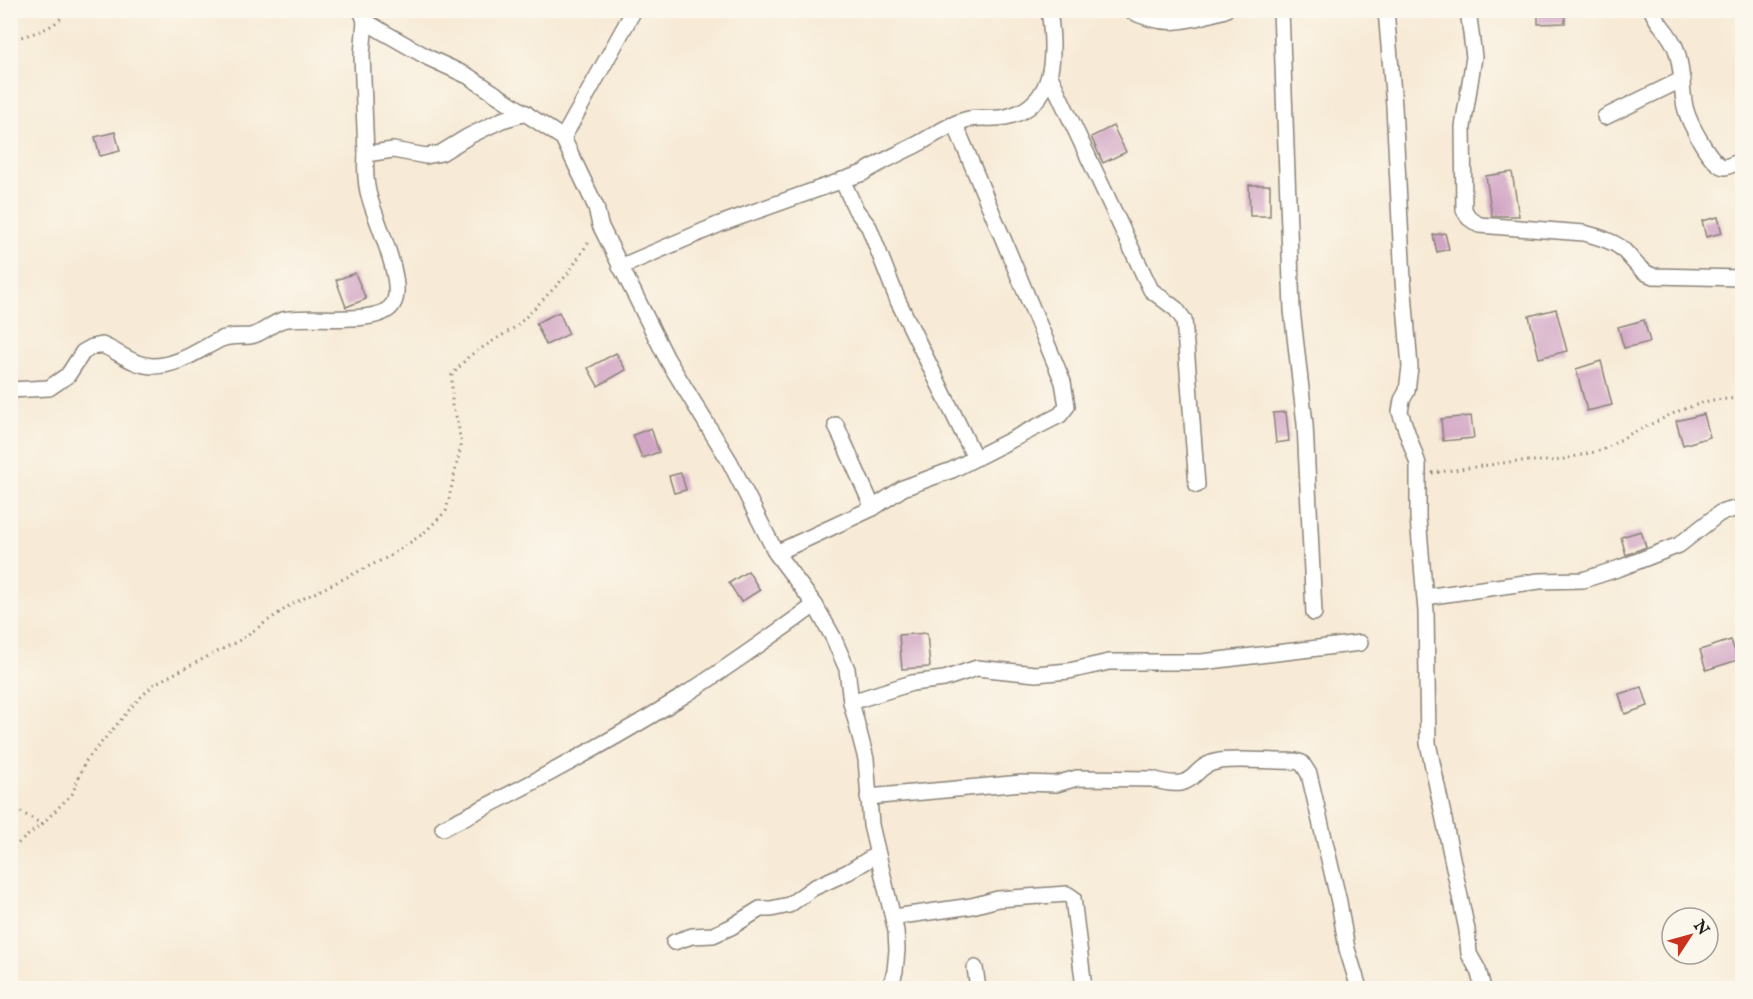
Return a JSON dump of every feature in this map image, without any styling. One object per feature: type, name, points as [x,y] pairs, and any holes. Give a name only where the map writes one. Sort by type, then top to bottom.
[{"type":"street","points":[[563,138],[634,10]]},
{"type":"street","points":[[620,267],[720,224],[863,173],[882,161],[967,119],[1008,116],[1026,109],[1040,96],[1050,76],[1054,56],[1049,10]]},
{"type":"street","points":[[1129,10],[1152,21],[1163,23],[1225,10]]},
{"type":"street","points":[[1281,10],[1292,310],[1305,424],[1314,613]]},
{"type":"street","points":[[1386,10],[1410,367],[1407,391],[1400,412],[1418,465],[1419,518],[1425,597],[1428,743],[1467,930],[1469,954],[1478,970],[1483,988]]},
{"type":"street","points":[[1468,10],[1474,57],[1462,127],[1462,158],[1464,210],[1469,218],[1479,225],[1584,233],[1599,237],[1618,246],[1640,269],[1653,276],[1743,278]]},
{"type":"street","points":[[1652,10],[1670,34],[1681,66],[1686,111],[1709,155],[1717,164],[1725,167],[1743,161]]},
{"type":"street","points":[[363,16],[429,58],[468,76],[563,138],[597,207],[600,225],[668,359],[730,462],[776,553],[815,605],[847,669],[851,702],[866,759],[868,797],[876,855],[894,917],[897,950],[895,971],[890,988]]},
{"type":"street","points":[[10,390],[49,388],[59,383],[68,375],[83,352],[92,347],[102,345],[130,361],[141,364],[169,364],[180,361],[219,340],[233,336],[250,336],[284,319],[339,319],[379,315],[389,310],[395,303],[396,285],[365,175],[363,16]]},
{"type":"street","points":[[1050,76],[1151,290],[1176,309],[1184,320],[1197,484]]},
{"type":"street","points":[[1605,117],[1683,79]]},
{"type":"street","points":[[366,154],[393,150],[426,156],[441,153],[502,120],[526,113]]},
{"type":"street","points":[[776,553],[873,508],[903,488],[952,470],[1060,415],[1067,406],[1063,382],[955,124]]},
{"type":"street","points":[[842,180],[856,210],[869,227],[898,301],[975,458]]},
{"type":"street","points":[[836,425],[873,508]]},
{"type":"street","points":[[1425,597],[1539,582],[1583,580],[1679,545],[1720,513],[1743,507]]},
{"type":"street","points":[[443,828],[535,783],[592,751],[680,698],[815,605]]},
{"type":"street","points":[[851,702],[912,683],[944,679],[977,668],[1036,674],[1109,662],[1202,662],[1360,643]]},
{"type":"street","points":[[868,797],[1022,783],[1056,784],[1077,778],[1152,779],[1183,784],[1204,768],[1221,761],[1295,761],[1302,763],[1309,774],[1339,902],[1347,949],[1359,988]]},
{"type":"street","points":[[674,942],[692,936],[712,935],[731,927],[760,909],[771,909],[789,904],[813,888],[848,872],[876,855]]},
{"type":"street","points":[[894,917],[972,906],[998,899],[1067,894],[1073,898],[1084,988]]},
{"type":"street","points":[[975,968],[978,988]]},
{"type":"path","points":[[10,40],[45,30],[63,18],[67,10]]},
{"type":"path","points":[[10,850],[42,824],[72,794],[85,762],[154,684],[240,640],[292,604],[390,556],[424,533],[446,511],[461,446],[458,423],[452,405],[452,375],[469,356],[517,326],[567,275],[600,225]]},
{"type":"path","points":[[1418,476],[1517,461],[1555,461],[1603,450],[1630,434],[1681,410],[1711,400],[1743,398]]},
{"type":"path","points":[[10,806],[42,824]]},
{"type":"building","points":[[1538,10],[1565,10],[1565,23],[1538,24]]},
{"type":"building","points":[[1113,126],[1126,152],[1103,163],[1091,137]]},
{"type":"building","points":[[115,132],[120,151],[100,156],[95,137]]},
{"type":"building","points":[[1512,172],[1519,216],[1492,216],[1486,176]]},
{"type":"building","points":[[1249,185],[1270,185],[1270,216],[1250,216]]},
{"type":"building","points":[[1718,217],[1722,233],[1706,237],[1702,221]]},
{"type":"building","points":[[1445,233],[1449,249],[1437,252],[1433,235]]},
{"type":"building","points":[[355,273],[366,299],[346,307],[336,280]]},
{"type":"building","points":[[1556,309],[1567,351],[1539,358],[1529,316]]},
{"type":"building","points":[[559,312],[569,334],[546,345],[536,323]]},
{"type":"building","points":[[1644,320],[1650,342],[1624,348],[1618,327]]},
{"type":"building","points":[[616,353],[626,370],[598,386],[588,368]]},
{"type":"building","points":[[1601,361],[1612,405],[1587,411],[1576,369]]},
{"type":"building","points":[[1286,412],[1289,441],[1276,443],[1273,413]]},
{"type":"building","points":[[1704,414],[1710,437],[1683,445],[1676,421]]},
{"type":"building","points":[[1471,416],[1474,438],[1443,441],[1441,419]]},
{"type":"building","points":[[651,428],[659,452],[642,458],[633,435]]},
{"type":"building","points":[[681,473],[686,490],[674,493],[669,476]]},
{"type":"building","points":[[1641,531],[1646,547],[1626,555],[1621,537]]},
{"type":"building","points":[[748,571],[760,590],[741,602],[729,583]]},
{"type":"building","points":[[927,633],[930,667],[902,669],[899,635]]},
{"type":"building","points":[[1731,640],[1738,660],[1706,670],[1700,650]]},
{"type":"building","points":[[1642,687],[1648,706],[1625,714],[1619,694]]}]
